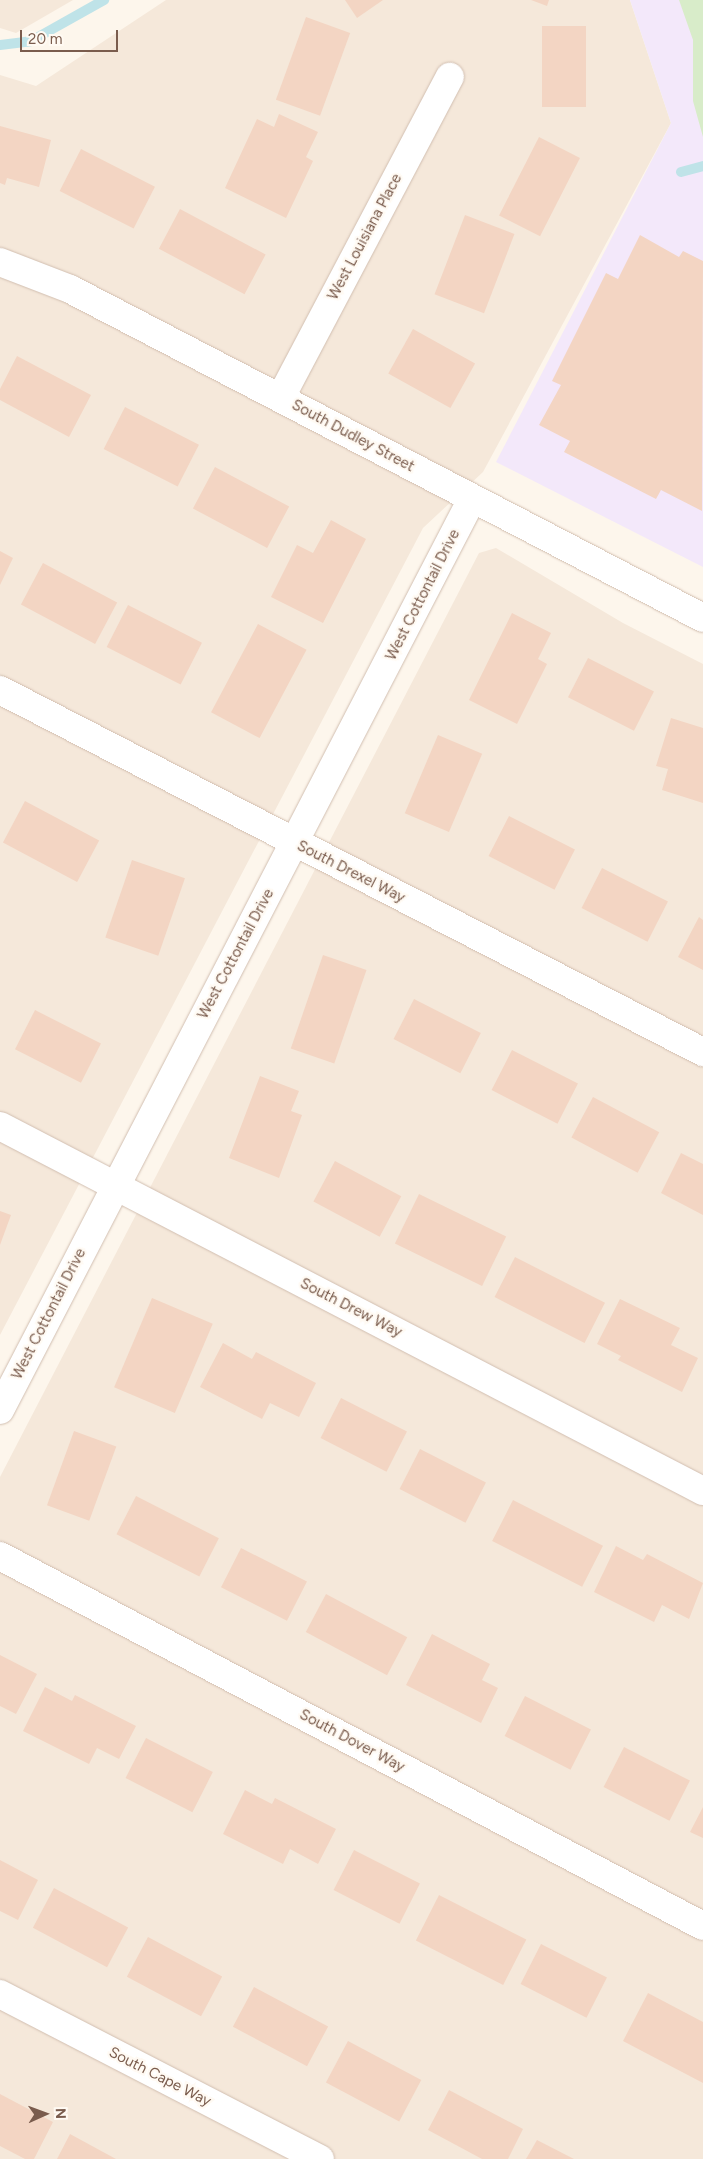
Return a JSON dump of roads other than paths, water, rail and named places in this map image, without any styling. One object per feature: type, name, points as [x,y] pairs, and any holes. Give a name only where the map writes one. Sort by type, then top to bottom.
[{"type":"street","name":"West Louisiana Place","points":[[281,397],[450,77]]},
{"type":"street","name":"South Dudley Street","points":[[0,262],[70,289],[703,618]]},
{"type":"street","name":"West Cottontail Drive","points":[[0,1410],[472,499]]},
{"type":"street","name":"South Drexel Way","points":[[0,690],[703,1052]]},
{"type":"street","name":"South Drew Way","points":[[0,1126],[703,1491]]},
{"type":"street","name":"South Dover Way","points":[[0,1556],[703,1926]]},
{"type":"street","name":"South Cape Way","points":[[0,1994],[320,2159]]},
{"type":"waterway","points":[[0,45],[31,41],[104,0]]},
{"type":"waterway","points":[[681,172],[703,166]]}]
